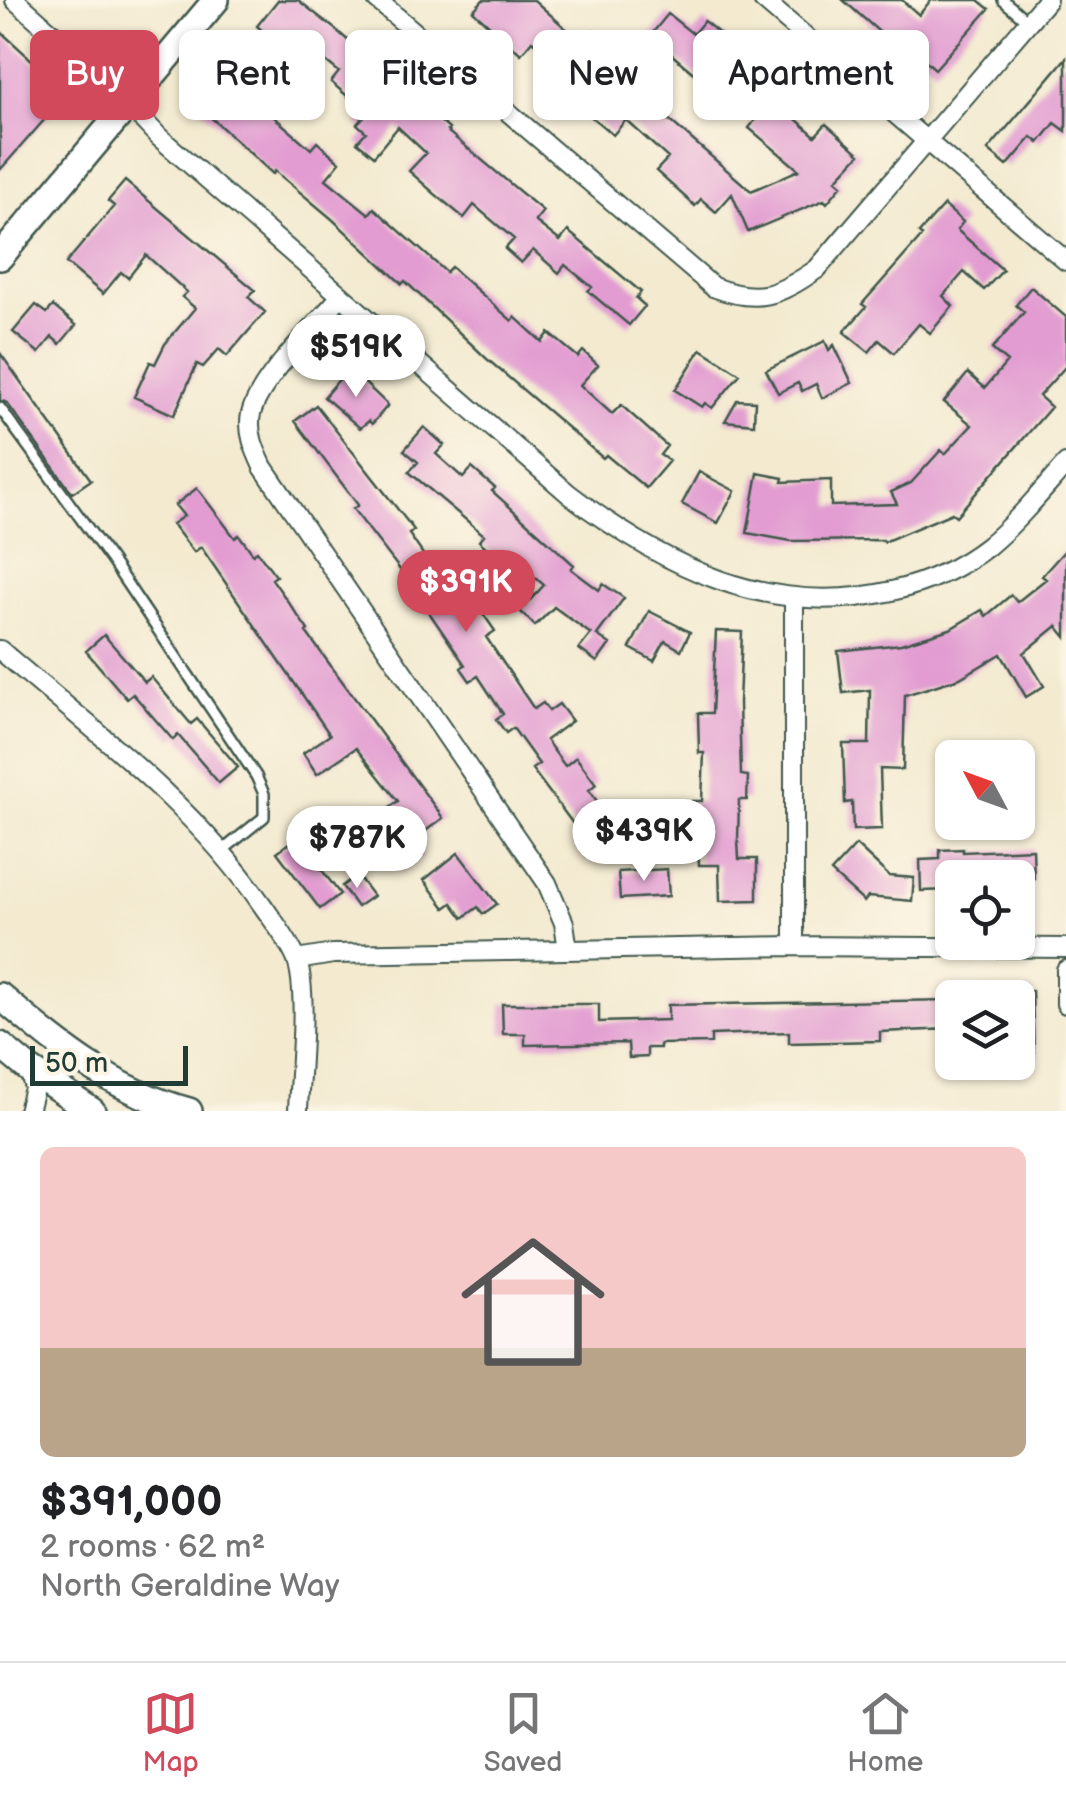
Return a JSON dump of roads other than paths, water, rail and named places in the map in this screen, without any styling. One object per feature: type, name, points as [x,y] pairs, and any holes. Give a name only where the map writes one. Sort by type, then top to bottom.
[{"type":"main road","points":[[159,68],[216,0]]},
{"type":"main road","points":[[0,257],[115,120]]},
{"type":"main road","points":[[7,1006],[96,1073],[161,1104],[189,1111]]},
{"type":"main road","points":[[0,1045],[29,1070],[92,1111]]},
{"type":"street","points":[[14,0],[48,30]]},
{"type":"street","points":[[377,0],[712,287],[740,298],[767,296],[792,287],[817,269],[1047,0]]},
{"type":"street","points":[[763,0],[1066,261]]},
{"type":"street","points":[[143,120],[569,494],[603,520],[686,568],[734,586],[794,598],[832,600],[915,586],[986,548],[1066,464]]},
{"type":"street","points":[[340,296],[262,389],[250,416],[252,442],[262,467],[548,883],[564,923],[568,950]]},
{"type":"street","points":[[794,598],[794,946]]},
{"type":"street","points":[[0,650],[164,791],[222,850],[277,926],[297,960],[298,1111]]},
{"type":"street","points":[[297,960],[334,954],[794,946],[1066,948]]},
{"type":"street","points":[[1066,970],[1066,1004]]},
{"type":"street","points":[[28,1111],[34,1088],[29,1070]]},
{"type":"lane","points":[[1003,0],[1028,22]]},
{"type":"lane","points":[[0,408],[111,560],[256,776],[264,794],[264,817],[222,850]]}]
